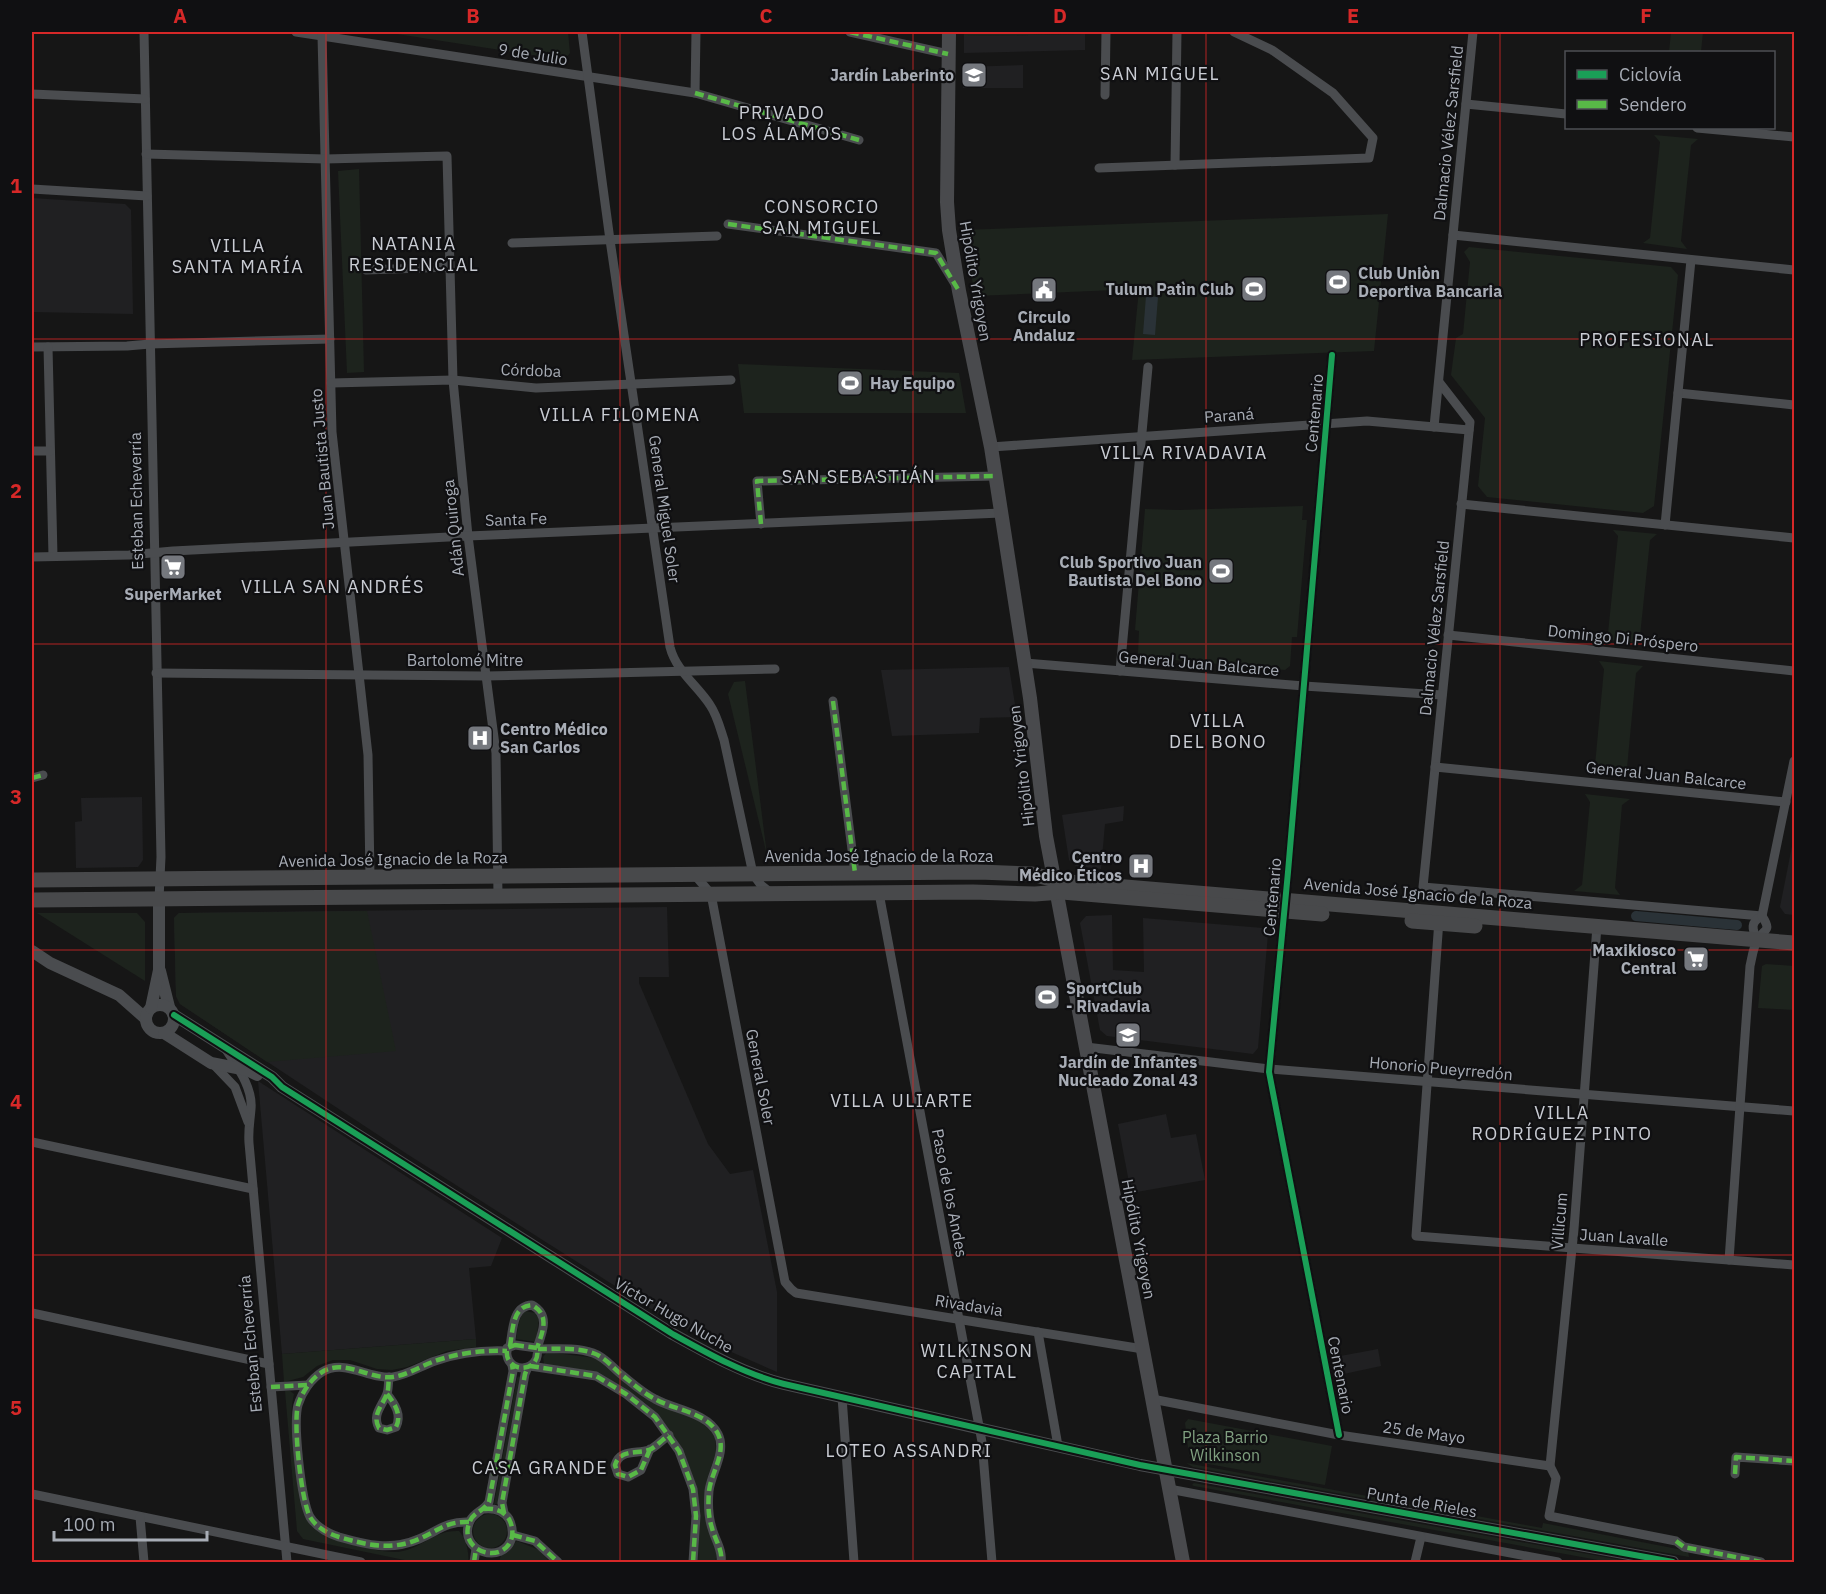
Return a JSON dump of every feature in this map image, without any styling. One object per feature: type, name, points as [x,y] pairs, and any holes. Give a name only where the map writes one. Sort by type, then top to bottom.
[{"type":"main road","name":"Hipólito Yrigoyen","points":[[949,32],[946,201],[949,230],[996,476],[1025,663],[1046,836],[1183,1563]]},
{"type":"main road","name":"Avenida José Ignacio de la Roza","points":[[32,880],[979,872],[1032,874],[1056,886],[1756,945],[1794,953]]},
{"type":"main road","name":"Avenida José Ignacio de la Roza","points":[[32,900],[973,892],[1035,894],[1056,886]]},
{"type":"main road","name":"Avenida José Ignacio de la Roza","points":[[1756,945],[1794,943]]},
{"type":"street","name":"Esteban Echeverría","points":[[144,32],[161,857],[159,970],[148,1013]]},
{"type":"street","name":"9 de Julio","points":[[296,32],[322,36],[357,36],[587,78],[695,93],[859,140]]},
{"type":"street","name":"General Miguel Soler","points":[[582,32],[670,647],[675,662],[711,706],[718,721],[753,874]]},
{"type":"street","points":[[695,93],[696,32]]},
{"type":"street","points":[[850,32],[948,54]]},
{"type":"street","points":[[1105,95],[1106,32]]},
{"type":"street","points":[[1175,165],[1177,32]]},
{"type":"street","points":[[1099,168],[1369,158],[1373,138],[1333,93],[1272,50],[1234,32]]},
{"type":"street","name":"Dalmacio Vélez Sarsfield","points":[[1434,427],[1473,32]]},
{"type":"street","name":"Juan Bautista Justo","points":[[322,36],[332,432],[368,755],[370,877]]},
{"type":"street","points":[[32,94],[145,99]]},
{"type":"street","points":[[1466,104],[1565,114]]},
{"type":"street","points":[[1708,129],[1794,137]]},
{"type":"street","points":[[146,154],[325,159]]},
{"type":"street","name":"Adán Quiroga","points":[[325,159],[447,156],[453,380],[468,536],[496,753],[498,896]]},
{"type":"street","points":[[32,189],[147,196]]},
{"type":"street","points":[[728,224],[936,253],[959,291]]},
{"type":"street","points":[[1453,235],[1794,270]]},
{"type":"street","points":[[512,243],[717,236]]},
{"type":"street","points":[[1665,525],[1691,260]]},
{"type":"street","points":[[366,270],[449,267]]},
{"type":"street","points":[[32,347],[330,339]]},
{"type":"street","points":[[48,347],[53,556]]},
{"type":"street","name":"Centenario","points":[[1332,355],[1269,1069],[1339,1435]]},
{"type":"street","points":[[1120,671],[1148,367]]},
{"type":"street","name":"Córdoba","points":[[330,383],[453,380],[536,388],[730,380]]},
{"type":"street","points":[[1439,382],[1470,422],[1469,430]]},
{"type":"street","points":[[1678,393],[1794,405]]},
{"type":"street","name":"Paraná","points":[[991,447],[1367,421],[1469,430]]},
{"type":"street","name":"Dalmacio Vélez Sarsfield","points":[[1469,430],[1423,887],[1762,916]]},
{"type":"street","points":[[32,451],[50,451]]},
{"type":"street","points":[[761,524],[757,481],[996,476]]},
{"type":"street","points":[[1461,504],[1794,538]]},
{"type":"street","name":"Santa Fe","points":[[32,557],[129,555],[468,536],[1001,513]]},
{"type":"street","name":"Domingo Di Próspero","points":[[1448,635],[1794,671]]},
{"type":"street","name":"General Juan Balcarce","points":[[1025,663],[1442,695]]},
{"type":"street","name":"Bartolomé Mitre","points":[[156,673],[486,676],[775,669]]},
{"type":"street","points":[[833,701],[855,873]]},
{"type":"street","points":[[1729,1260],[1750,966],[1756,945],[1752,930],[1753,923],[1762,916],[1794,762]]},
{"type":"street","name":"General Juan Balcarce","points":[[1435,767],[1786,802]]},
{"type":"street","points":[[32,778],[43,775]]},
{"type":"street","name":"General Soler","points":[[694,874],[711,894],[785,1282],[791,1289]]},
{"type":"street","points":[[753,874],[760,885],[773,894]]},
{"type":"street","name":"Paso de los Andes","points":[[879,893],[982,1442],[992,1563]]},
{"type":"street","points":[[1428,1082],[1440,918]]},
{"type":"street","name":"Villicum","points":[[1596,931],[1572,1248],[1550,1466],[1556,1478],[1548,1516],[1677,1541],[1684,1547],[1761,1563]]},
{"type":"street","points":[[32,951],[50,963],[119,995],[148,1013]]},
{"type":"street","name":"Esteban Echeverría","points":[[159,970],[171,1011],[225,1048],[238,1069],[250,1096],[251,1109],[248,1122]]},
{"type":"street","points":[[159,1004],[171,1011],[174,1022],[172,1027],[164,1033],[153,1032],[146,1024],[148,1013],[159,1004]]},
{"type":"street","name":"Esteban Echeverría","points":[[164,1033],[211,1063],[231,1081],[248,1122],[287,1563]]},
{"type":"street","name":"Honorio Pueyrredón","points":[[1086,1047],[1269,1069],[1794,1111]]},
{"type":"street","name":"Víctor Hugo Nuche","points":[[225,1048],[272,1077],[282,1087]]},
{"type":"street","name":"Esteban Echeverría","points":[[211,1063],[238,1069]]},
{"type":"street","name":"Víctor Hugo Nuche","points":[[238,1069],[252,1072],[282,1087],[687,1341],[731,1364],[765,1378],[842,1397],[1166,1469]]},
{"type":"street","name":"Juan Lavalle","points":[[1428,1082],[1416,1236],[1794,1265]]},
{"type":"street","points":[[32,1142],[253,1189]]},
{"type":"street","name":"Rivadavia","points":[[791,1289],[796,1293],[1143,1349]]},
{"type":"street","points":[[484,1509],[489,1502],[513,1371],[507,1357],[508,1348],[519,1310],[532,1305],[543,1315],[543,1327],[537,1360],[525,1374],[502,1503],[504,1513],[510,1520],[513,1535],[506,1548],[495,1558],[476,1549],[467,1531],[470,1522],[478,1512],[484,1509],[504,1513]]},
{"type":"street","points":[[32,1313],[269,1364]]},
{"type":"street","points":[[1038,1332],[1058,1446]]},
{"type":"street","points":[[470,1522],[446,1525],[418,1539],[389,1547],[340,1537],[319,1528],[310,1517],[305,1502],[296,1424],[299,1403],[308,1385],[322,1372],[340,1367],[389,1377],[401,1375],[434,1361],[458,1355],[494,1351],[515,1345],[588,1351],[600,1356],[649,1396],[703,1419],[719,1435],[718,1460],[709,1489],[709,1512],[712,1530],[722,1555],[721,1563]]},
{"type":"street","points":[[512,1365],[521,1368],[578,1372],[602,1378],[655,1417],[669,1435],[683,1460],[694,1493],[696,1522],[693,1563]]},
{"type":"street","points":[[387,1394],[389,1377]]},
{"type":"street","points":[[271,1387],[308,1385]]},
{"type":"street","points":[[842,1397],[854,1563]]},
{"type":"street","name":"25 de Mayo","points":[[1152,1399],[1339,1435],[1550,1466]]},
{"type":"street","points":[[650,1449],[669,1435]]},
{"type":"street","points":[[1735,1474],[1736,1457],[1794,1461]]},
{"type":"street","name":"Punta de Rieles","points":[[1166,1469],[1673,1563]]},
{"type":"street","points":[[1169,1489],[1558,1563]]},
{"type":"street","points":[[32,1494],[361,1563]]},
{"type":"street","points":[[140,1517],[144,1563]]},
{"type":"street","points":[[513,1535],[535,1541],[558,1563]]},
{"type":"street","points":[[1415,1563],[1421,1537]]},
{"type":"street","points":[[474,1563],[476,1549]]},
{"type":"shaded area","points":[[1085,34],[1085,50],[964,53],[964,36]]},
{"type":"shaded area","points":[[1023,65],[1023,88],[963,88],[964,67]]},
{"type":"shaded area","points":[[32,198],[125,204],[131,210],[133,314],[32,312]]},
{"type":"shaded area","points":[[1146,296],[1158,297],[1155,335],[1143,334]]},
{"type":"shaded area","points":[[1009,667],[1017,717],[980,718],[979,733],[892,736],[881,670]]},
{"type":"shaded area","points":[[142,797],[143,860],[138,867],[76,868],[75,822],[82,821],[81,798]]},
{"type":"shaded area","points":[[1124,806],[1123,821],[1105,824],[1101,869],[1076,866],[1069,860],[1062,815]]},
{"type":"shaded area","points":[[1794,836],[1794,915],[1785,914],[1780,907]]},
{"type":"shaded area","points":[[667,907],[669,977],[639,977],[639,983],[708,1144],[730,1174],[753,1170],[777,1292],[777,1372],[720,1347],[664,1317],[407,1154],[180,1004],[176,996],[174,918],[179,913]]},
{"type":"shaded area","points":[[1112,915],[1113,970],[1144,972],[1143,918],[1263,928],[1268,934],[1258,1048],[1253,1054],[1107,1036],[1100,1030],[1080,923],[1086,916]]},
{"type":"shaded area","points":[[258,1081],[502,1238],[491,1266],[469,1268],[476,1339],[282,1354]]},
{"type":"shaded area","points":[[1166,1114],[1171,1138],[1196,1134],[1205,1180],[1131,1193],[1118,1124]]},
{"type":"shaded area","points":[[1378,1349],[1381,1366],[1339,1375],[1335,1357]]},
{"type":"green space","points":[[384,32],[568,32],[570,53],[564,60]]},
{"type":"green space","points":[[964,32],[1085,32],[1085,34],[964,36]]},
{"type":"green space","points":[[1671,32],[1703,32],[1701,51],[1669,51]]},
{"type":"green space","points":[[1654,135],[1698,139],[1691,145],[1681,241],[1687,249],[1643,243],[1650,238],[1660,142]]},
{"type":"green space","points":[[359,169],[364,372],[347,373],[338,171]]},
{"type":"green space","points":[[1388,214],[1374,351],[1132,360],[1139,289],[975,296],[963,230]]},
{"type":"green space","points":[[1469,247],[1671,267],[1678,275],[1654,506],[1643,513],[1487,497],[1478,486],[1485,418],[1451,375],[1456,338],[1463,334],[1470,262],[1464,252]]},
{"type":"green space","name":"Hay Equipo","points":[[738,364],[959,373],[966,413],[744,413]]},
{"type":"green space","name":"Club Sportivo Juan Bautista Del Bono","points":[[1303,506],[1302,520],[1307,520],[1297,637],[1292,637],[1290,666],[1285,670],[1141,657],[1138,653],[1139,631],[1135,630],[1145,509]]},
{"type":"green space","points":[[1613,530],[1657,534],[1650,540],[1640,636],[1646,644],[1601,639],[1608,633],[1618,536]]},
{"type":"green space","points":[[1599,661],[1643,666],[1636,673],[1627,768],[1630,775],[1587,771],[1595,765],[1604,669]]},
{"type":"green space","points":[[745,681],[767,855],[728,694],[734,682]]},
{"type":"green space","points":[[1585,794],[1630,799],[1622,805],[1615,888],[1620,895],[1574,891],[1582,885],[1590,802]]},
{"type":"green space","points":[[367,911],[396,1051],[267,1062],[180,1004],[176,996],[174,918],[179,913]]},
{"type":"green space","points":[[37,913],[137,913],[145,922],[145,981]]},
{"type":"green space","points":[[1766,964],[1794,966],[1794,1010],[1758,1008],[1762,966]]},
{"type":"green space","points":[[525,1311],[535,1313],[539,1318],[536,1342],[516,1339]]},
{"type":"green space","points":[[476,1339],[476,1347],[447,1351],[407,1367],[392,1370],[377,1369],[350,1360],[333,1360],[317,1366],[303,1377],[284,1382],[282,1354]]},
{"type":"green space","points":[[547,1352],[596,1358],[663,1407],[696,1419],[711,1430],[715,1437],[716,1452],[706,1483],[717,1554],[715,1562],[698,1562],[700,1513],[695,1483],[684,1452],[663,1421],[645,1403],[600,1373],[544,1364],[543,1357]]},
{"type":"green space","points":[[519,1376],[521,1378],[498,1504],[494,1504],[517,1378]]},
{"type":"green space","points":[[285,1391],[294,1394],[292,1426],[298,1491],[305,1516],[312,1525],[335,1540],[390,1552],[404,1551],[441,1534],[459,1531],[466,1545],[468,1562],[414,1562],[303,1539],[297,1531]]},
{"type":"green space","name":"Plaza Barrio Wilkinson","points":[[1188,1419],[1332,1446],[1325,1485],[1197,1462],[1189,1456],[1185,1423]]},
{"type":"green space","points":[[1186,1463],[1542,1528],[1543,1523],[1688,1551],[1689,1557],[1193,1467]]},
{"type":"green space","points":[[1194,1483],[1632,1562],[1609,1562],[1194,1486],[1192,1485]]},
{"type":"green space","points":[[490,1514],[502,1519],[507,1531],[502,1543],[490,1548],[478,1543],[473,1531],[478,1519]]},
{"type":"green space","points":[[517,1541],[539,1550],[550,1562],[499,1562],[501,1555]]},
{"type":"waterway","points":[[1636,916],[1737,925]]},
{"type":"marked path","points":[[850,32],[948,54]]},
{"type":"marked path","points":[[695,93],[859,140]]},
{"type":"marked path","points":[[728,224],[936,253],[959,291]]},
{"type":"marked path","points":[[761,524],[757,481],[996,476]]},
{"type":"marked path","points":[[833,701],[855,873]]},
{"type":"marked path","points":[[32,778],[43,775]]},
{"type":"marked path","points":[[510,1346],[517,1314],[525,1306],[532,1305],[538,1309],[544,1324],[537,1348]]},
{"type":"marked path","points":[[515,1345],[537,1348],[534,1363],[522,1368],[511,1363],[507,1357],[507,1348],[515,1345]]},
{"type":"marked path","points":[[538,1349],[573,1349],[597,1355],[651,1397],[690,1412],[713,1427],[718,1434],[721,1448],[710,1484],[709,1510],[721,1553],[721,1562]]},
{"type":"marked path","points":[[469,1522],[448,1525],[409,1543],[389,1546],[359,1542],[323,1530],[310,1517],[304,1495],[297,1444],[298,1405],[311,1382],[322,1372],[331,1368],[348,1368],[375,1376],[393,1377],[453,1356],[507,1351]]},
{"type":"marked path","points":[[484,1509],[495,1509],[501,1512],[511,1523],[512,1537],[507,1546],[500,1551],[483,1552],[475,1547],[467,1532],[472,1518],[489,1502],[513,1371],[512,1365]]},
{"type":"marked path","points":[[530,1366],[596,1376],[626,1394],[655,1417],[679,1451],[693,1489],[696,1516],[693,1562]]},
{"type":"marked path","points":[[504,1513],[502,1503],[528,1367]]},
{"type":"marked path","points":[[387,1394],[395,1406],[398,1414],[396,1427],[387,1430],[379,1428],[376,1419],[378,1412],[388,1392],[389,1377]]},
{"type":"marked path","points":[[271,1387],[308,1385]]},
{"type":"marked path","points":[[650,1449],[641,1470],[628,1477],[618,1474],[615,1465],[621,1456],[629,1453],[649,1450],[652,1449],[669,1435]]},
{"type":"marked path","points":[[1735,1474],[1736,1457],[1794,1461]]},
{"type":"marked path","points":[[513,1535],[535,1541],[558,1562]]},
{"type":"marked path","points":[[1676,1541],[1684,1547],[1761,1562]]},
{"type":"marked path","points":[[474,1562],[476,1549]]},
{"type":"cycle path","points":[[1332,355],[1269,1072],[1339,1435]]},
{"type":"cycle path","points":[[174,1015],[272,1077],[282,1087],[671,1333],[755,1375],[784,1384],[1140,1465],[1673,1562]]},
{"type":"place","name":"Jardín Laberinto","points":[[974,75]]},
{"type":"place","name":"Club Uniòn Deportiva Bancaria","points":[[1338,282]]},
{"type":"place","name":"Tulum Patìn Club","points":[[1254,289]]},
{"type":"place","name":"Circulo Andaluz","points":[[1044,290]]},
{"type":"place","name":"Hay Equipo","points":[[850,383]]},
{"type":"place","name":"SuperMarket","points":[[173,567]]},
{"type":"place","name":"Club Sportivo Juan Bautista Del Bono","points":[[1221,571]]},
{"type":"place","name":"Centro Médico San Carlos","points":[[480,738]]},
{"type":"place","name":"Centro Médico Éticos","points":[[1141,866]]},
{"type":"place","name":"Maxikiosco Central","points":[[1696,959]]},
{"type":"place","name":"SportClub - Rivadavia","points":[[1047,997]]},
{"type":"place","name":"Jardín de Infantes Nucleado Zonal 43","points":[[1128,1035]]},
{"type":"district","name":"SAN MIGUEL","points":[[1160,73]]},
{"type":"district","name":"PRIVADO LOS ÁLAMOS","points":[[782,122]]},
{"type":"district","name":"CONSORCIO SAN MIGUEL","points":[[822,216]]},
{"type":"district","name":"NATANIA RESIDENCIAL","points":[[414,253]]},
{"type":"district","name":"VILLA SANTA MARÍA","points":[[238,255]]},
{"type":"district","name":"PROFESIONAL","points":[[1647,339]]},
{"type":"district","name":"VILLA FILOMENA","points":[[620,414]]},
{"type":"district","name":"VILLA RIVADAVIA","points":[[1184,452]]},
{"type":"district","name":"SAN SEBASTIÁN","points":[[859,476]]},
{"type":"district","name":"VILLA SAN ANDRÉS","points":[[333,586]]},
{"type":"district","name":"VILLA DEL BONO","points":[[1218,730]]},
{"type":"district","name":"VILLA ULIARTE","points":[[902,1100]]},
{"type":"district","name":"VILLA RODRÍGUEZ PINTO","points":[[1562,1122]]},
{"type":"district","name":"WILKINSON CAPITAL","points":[[977,1360]]},
{"type":"district","name":"LOTEO ASSANDRI","points":[[909,1450]]},
{"type":"district","name":"CASA GRANDE","points":[[540,1467]]}]
